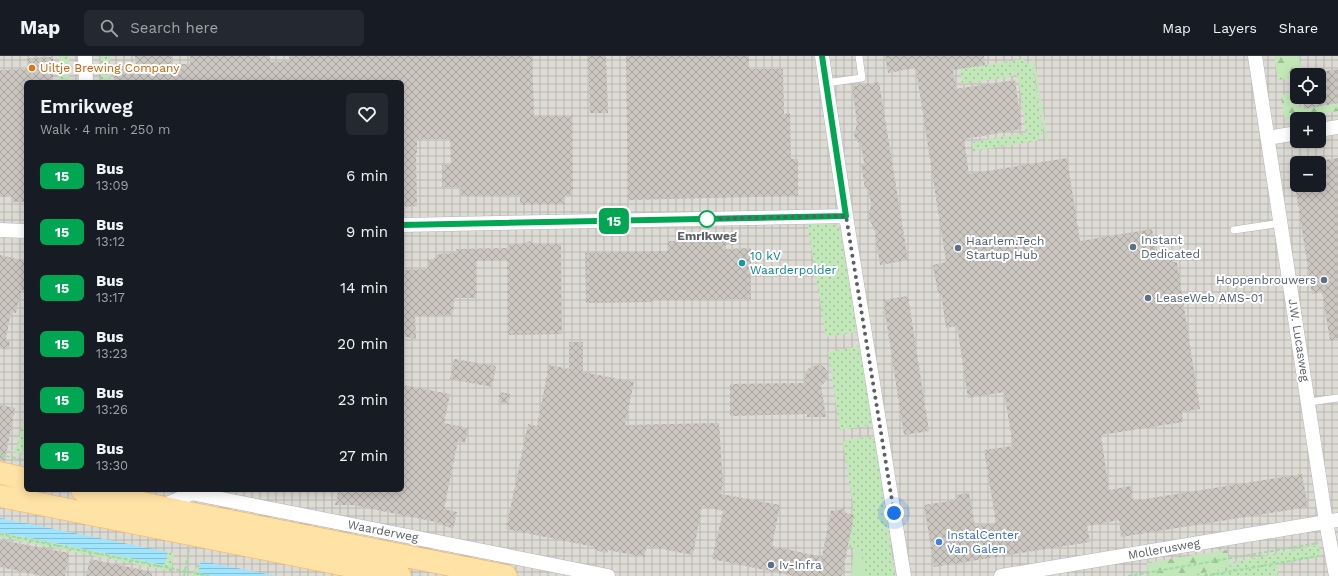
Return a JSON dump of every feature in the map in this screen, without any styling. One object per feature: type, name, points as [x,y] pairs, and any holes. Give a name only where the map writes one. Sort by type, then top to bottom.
[{"type":"main road","points":[[0,473],[24,487]]},
{"type":"main road","name":"Waarderweg","points":[[91,492],[506,576]]},
{"type":"main road","points":[[0,496],[34,493],[400,576]]},
{"type":"street","points":[[85,56],[86,80]]},
{"type":"street","points":[[822,56],[846,216],[904,576]]},
{"type":"street","name":"J.W. Lucasweg","points":[[1255,56],[1309,402],[1332,521],[1336,576]]},
{"type":"street","points":[[1326,129],[1338,128]]},
{"type":"street","points":[[1268,138],[1290,134]]},
{"type":"street","points":[[404,225],[846,216]]},
{"type":"street","points":[[0,230],[24,231]]},
{"type":"street","name":"Waarderweg","points":[[160,507],[191,493],[608,576]]},
{"type":"street","name":"Mollerusweg","points":[[1001,576],[1332,521]]},
{"type":"lane","points":[[826,83],[862,78],[859,56]]},
{"type":"lane","points":[[1234,230],[1281,223]]},
{"type":"lane","points":[[1309,402],[1338,398]]},
{"type":"path","points":[[0,454],[24,460]]},
{"type":"path","points":[[0,534],[209,576]]},
{"type":"path","points":[[1128,576],[1321,542]]},
{"type":"path","points":[[184,576],[190,550]]},
{"type":"path","points":[[1204,576],[1322,555]]},
{"type":"shaded area","points":[[0,56],[1338,56],[1338,576],[0,576]]},
{"type":"green space","points":[[59,56],[69,56],[69,71],[60,71]]},
{"type":"green space","points":[[101,56],[110,56],[110,80],[101,80]]},
{"type":"green space","points":[[1274,56],[1299,56],[1301,68],[1290,68],[1290,78],[1278,80]]},
{"type":"green space","points":[[1032,57],[1034,57],[1048,140],[1046,141]]},
{"type":"green space","points":[[1023,59],[1033,67],[1043,133],[1037,141],[973,151],[972,142],[1026,133],[1018,76],[1016,76],[1014,68],[1014,76],[962,84],[960,69]]},
{"type":"green space","points":[[69,75],[69,80],[59,80],[59,76]]},
{"type":"green space","points":[[1290,93],[1290,104],[1295,104],[1300,107],[1326,104],[1326,102],[1338,100],[1338,111],[1326,113],[1290,112],[1290,119],[1284,118],[1281,95]]},
{"type":"green space","points":[[827,221],[835,224],[840,230],[858,332],[826,337],[807,222]]},
{"type":"green space","points":[[860,346],[873,425],[840,430],[828,352]]},
{"type":"green space","points":[[24,416],[24,454],[11,452],[18,444]]},
{"type":"green space","points":[[867,437],[875,438],[895,576],[864,576],[861,550],[849,547],[854,515],[852,514],[853,505],[843,443],[845,440]]},
{"type":"green space","points":[[0,532],[164,565],[168,552],[174,553],[171,571],[0,537]]},
{"type":"green space","points":[[1319,545],[1321,556],[1277,564],[1278,576],[1184,576],[1229,568],[1229,563]]},
{"type":"green space","points":[[854,548],[861,550],[864,576],[851,576]]},
{"type":"green space","points":[[1227,550],[1230,568],[1184,576],[1149,576],[1147,563]]},
{"type":"green space","points":[[201,561],[199,573],[214,576],[191,576]]},
{"type":"water","points":[[0,518],[168,552],[164,565],[0,532]]},
{"type":"water","points":[[201,561],[277,576],[214,576],[198,573]]},
{"type":"building","points":[[135,56],[171,56],[171,64],[190,64],[190,56],[270,56],[270,62],[289,61],[289,56],[532,56],[534,116],[572,116],[573,195],[564,195],[565,204],[520,205],[520,195],[461,196],[461,187],[442,187],[442,165],[451,165],[450,139],[417,139],[417,206],[404,207],[404,80],[114,80],[114,65],[136,65]]},
{"type":"building","points":[[588,56],[606,56],[608,113],[590,113]]},
{"type":"building","points":[[626,56],[749,56],[749,69],[783,69],[784,114],[790,113],[791,159],[798,159],[798,196],[628,200]]},
{"type":"building","points":[[885,56],[984,56],[985,65],[953,70],[956,89],[1015,80],[1022,129],[964,139],[969,174],[1067,158],[1080,241],[1152,229],[1157,258],[1172,256],[1173,262],[1177,262],[1200,409],[1182,412],[1183,422],[1101,435],[1109,490],[1131,486],[1133,501],[1302,474],[1308,507],[1121,537],[1119,520],[1087,526],[1090,542],[934,567],[924,505],[957,500],[956,495],[969,493],[975,526],[996,523],[984,450],[1013,446],[1004,392],[968,398],[957,326],[946,328],[941,293],[938,293],[933,265],[946,262],[917,76],[915,68],[888,73]]},
{"type":"building","points":[[53,57],[53,80],[24,80],[24,202],[12,202],[12,196],[0,197],[0,70],[28,69],[28,58]]},
{"type":"building","points":[[1338,69],[1338,103],[1304,109],[1304,104],[1326,104],[1326,71]]},
{"type":"building","points":[[879,82],[908,260],[880,265],[874,228],[868,218],[871,204],[868,188],[865,189],[861,163],[864,163],[861,145],[856,140],[854,135],[857,123],[852,86]]},
{"type":"building","points":[[1338,158],[1338,339],[1330,341],[1322,292],[1312,294],[1296,192],[1326,192],[1326,160]]},
{"type":"building","points":[[529,241],[535,244],[561,244],[562,334],[508,335],[507,260],[476,261],[477,298],[454,298],[453,315],[415,316],[416,339],[404,336],[404,270],[428,269],[428,260],[434,260],[435,256],[439,254],[456,253],[456,249],[507,248],[507,245],[523,244]]},
{"type":"building","points":[[668,241],[726,241],[726,249],[751,248],[751,299],[652,300],[652,302],[586,303],[585,253],[668,251]]},
{"type":"building","points":[[0,255],[24,261],[24,291],[21,290],[16,313],[11,312],[6,339],[10,339],[9,350],[0,348]]},
{"type":"building","points":[[908,296],[929,431],[904,435],[883,300]]},
{"type":"building","points":[[569,342],[583,342],[583,372],[634,382],[625,425],[719,423],[723,483],[721,494],[780,505],[772,546],[822,557],[831,510],[835,511],[844,508],[846,513],[854,515],[842,576],[794,576],[712,559],[723,511],[702,506],[693,555],[647,546],[644,557],[608,550],[607,553],[595,550],[595,547],[506,529],[528,424],[537,426],[549,365],[569,369]]},
{"type":"building","points":[[454,359],[496,366],[492,387],[450,379]]},
{"type":"building","points":[[821,365],[828,373],[828,379],[821,386],[826,417],[807,417],[807,414],[730,416],[730,384],[804,383],[806,372],[809,368]]},
{"type":"building","points":[[404,385],[450,394],[444,423],[468,428],[465,443],[458,441],[444,509],[457,512],[453,529],[436,522],[353,505],[335,505],[338,492],[404,492]]},
{"type":"building","points":[[500,392],[510,394],[509,404],[498,402]]},
{"type":"building","points":[[0,405],[15,408],[5,460],[0,459]]},
{"type":"building","points":[[0,540],[69,553],[65,576],[42,576],[0,567]]},
{"type":"building","points":[[90,559],[152,572],[152,576],[86,576]]},
{"type":"bus line","name":"15","points":[[404,225],[846,216],[822,56]]},
{"type":"place","name":"Uiltje Brewing Company","points":[[32,68]]},
{"type":"place","name":"Emrikweg","points":[[707,219]]},
{"type":"place","name":"Instant Dedicated","points":[[1133,247]]},
{"type":"place","name":"Haarlem.Tech Startup Hub","points":[[958,248]]},
{"type":"place","name":"10 kV Waarderpolder","points":[[742,263]]},
{"type":"place","name":"Hoppenbrouwers","points":[[1324,280]]},
{"type":"place","name":"LeaseWeb AMS-01","points":[[1148,298]]},
{"type":"place","name":"InstalCenter Van Galen","points":[[939,542]]},
{"type":"place","name":"Iv-Infra","points":[[771,565]]},
{"type":"route","points":[[707,219],[703,219],[846,216],[894,513]]}]
